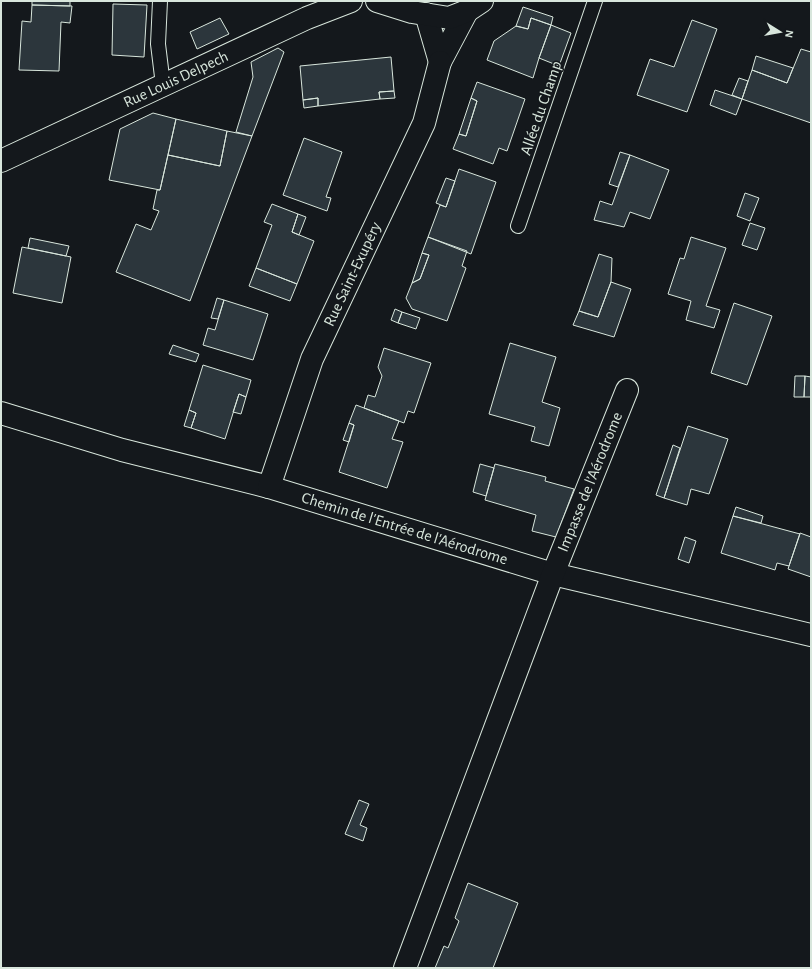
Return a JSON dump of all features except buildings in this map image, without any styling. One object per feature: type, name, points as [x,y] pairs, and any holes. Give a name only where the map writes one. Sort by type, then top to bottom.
[{"type":"street","name":"Rue Louis Delpech","points":[[1,160],[307,18],[351,1]]},
{"type":"street","points":[[377,1],[450,18],[475,6]]},
{"type":"street","name":"Rue Saint-Exupéry","points":[[269,487],[312,359],[424,123],[440,62],[475,6]]},
{"type":"street","points":[[414,9],[440,62]]},
{"type":"street","name":"Impasse de l’Aérodrome","points":[[405,968],[553,574],[627,390]]},
{"type":"street","name":"Chemin de l'Entrée de l'Aérodrome","points":[[1,413],[122,450],[269,487],[553,574],[811,635]]},
{"type":"lane","points":[[160,1],[158,44],[163,86]]},
{"type":"lane","name":"Allée du Champ","points":[[518,226],[595,1]]}]
